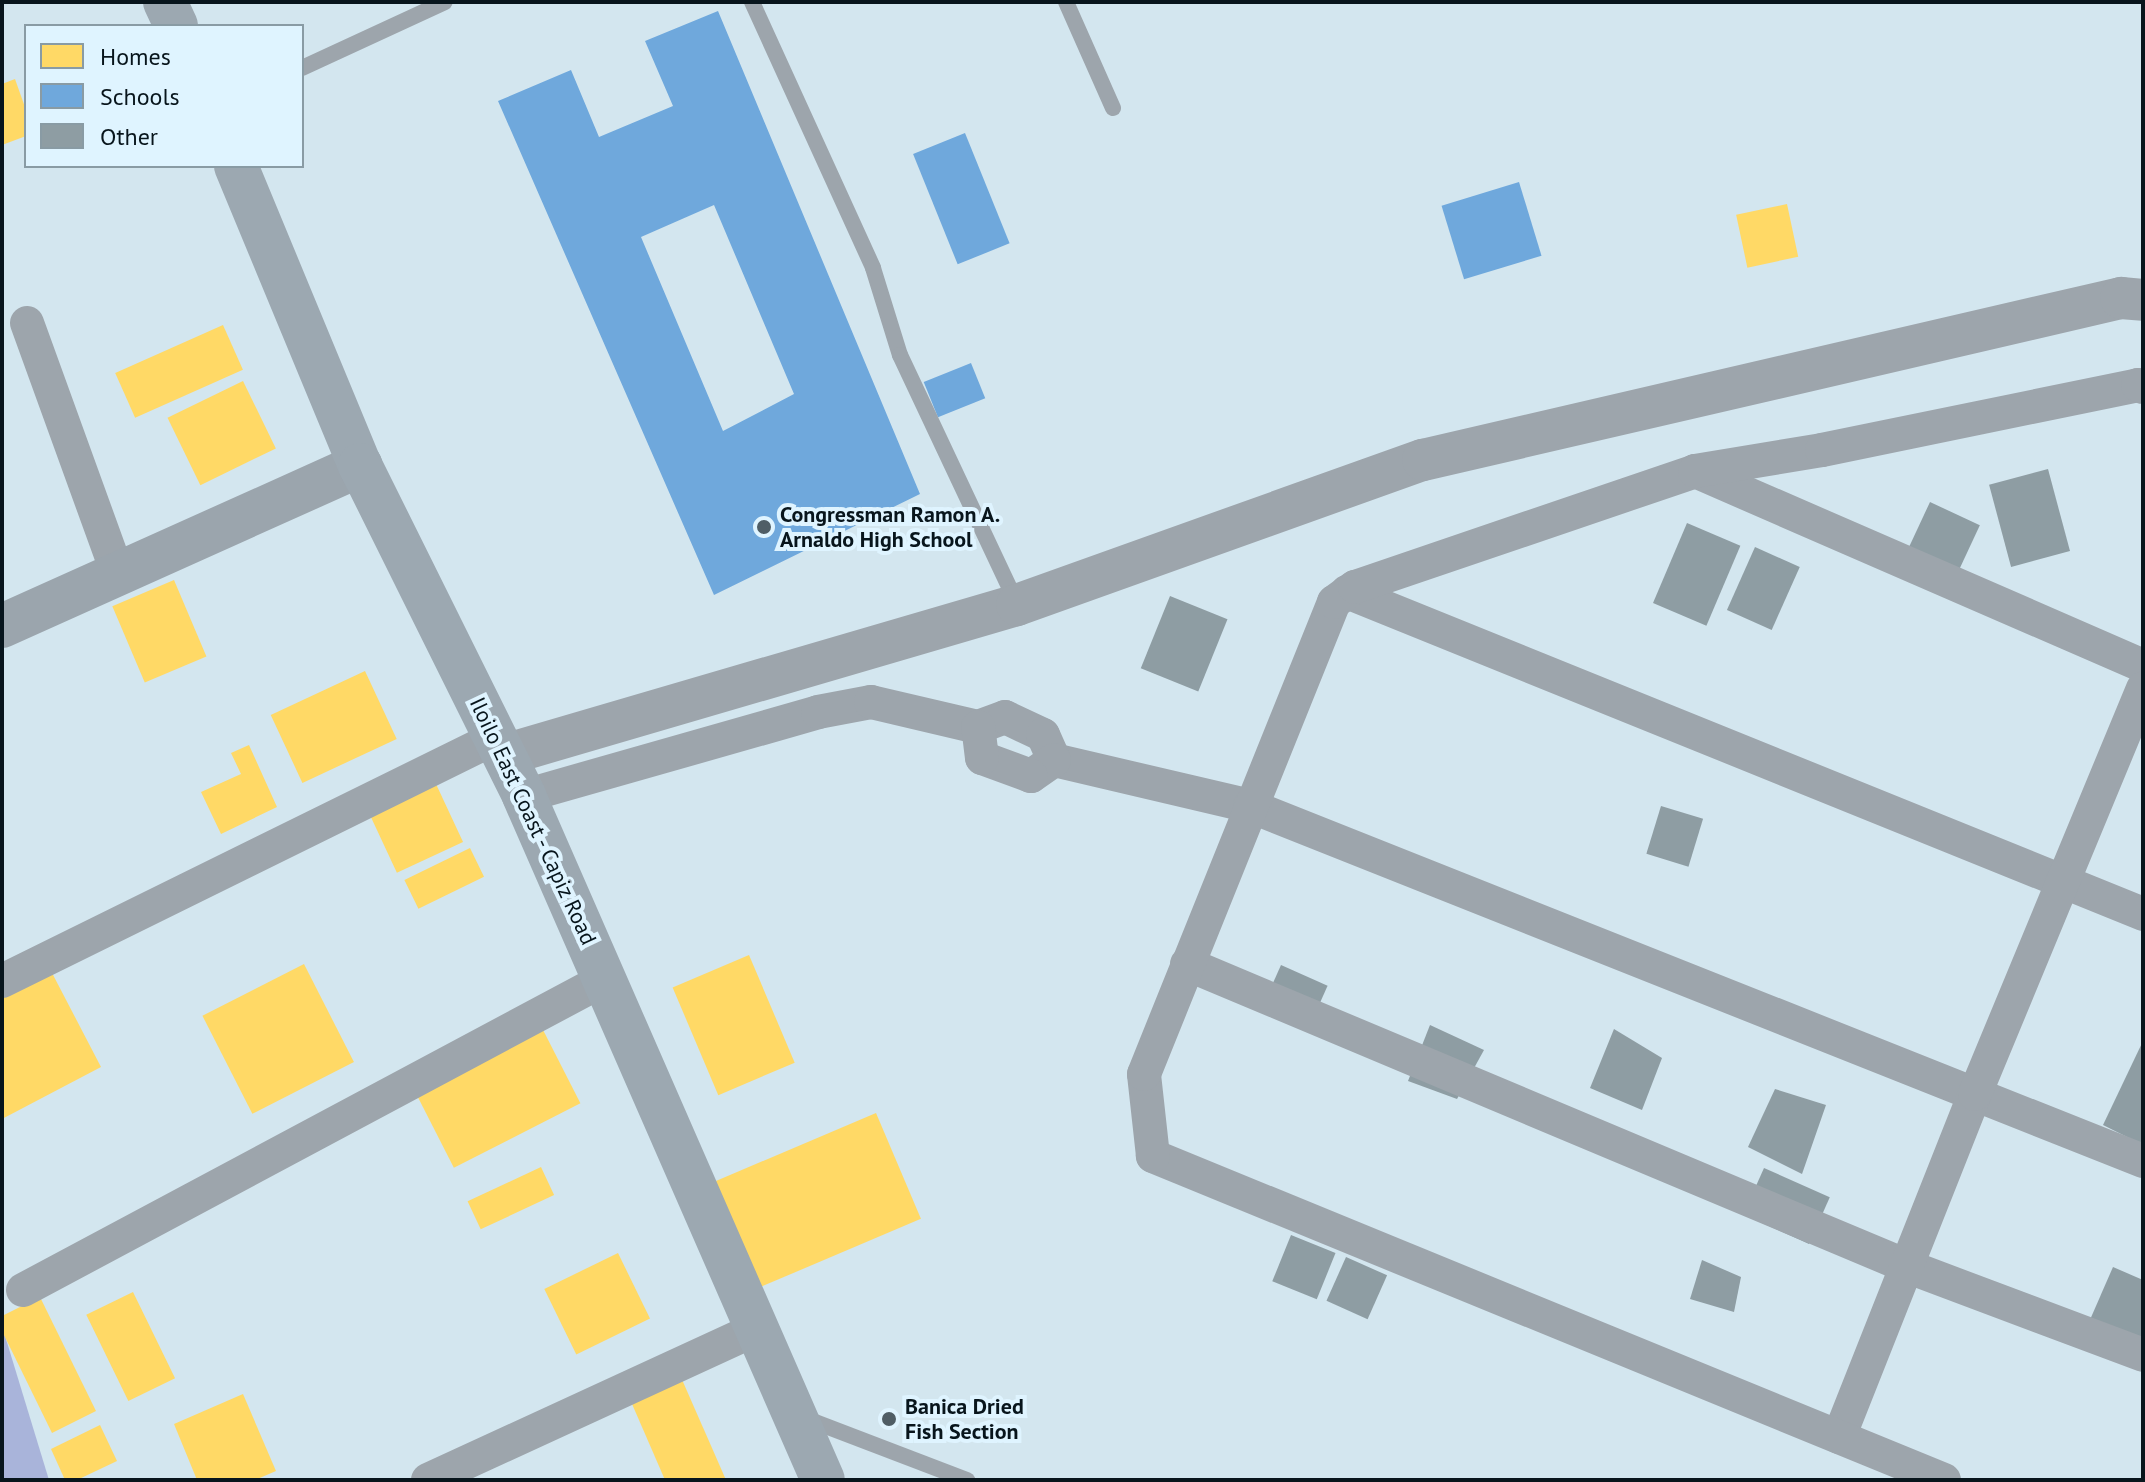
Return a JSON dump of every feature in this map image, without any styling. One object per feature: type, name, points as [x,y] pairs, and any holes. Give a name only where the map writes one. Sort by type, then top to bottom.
[{"type":"main road","points":[[165,2],[175,24]]},
{"type":"main road","name":"Iloilo East Coast - Capiz Road","points":[[237,168],[360,465],[524,796],[823,1480]]},
{"type":"main road","points":[[2,626],[117,571],[360,465]]},
{"type":"street","points":[[2,981],[501,746],[1017,605],[1423,460],[2121,298],[2143,300]]},
{"type":"street","points":[[27,323],[117,571]]},
{"type":"street","points":[[1944,1480],[1153,1156],[1144,1074],[1334,602],[1347,592],[1695,471],[1822,450],[2143,387]]},
{"type":"street","points":[[1695,471],[2143,666]]},
{"type":"street","points":[[1347,592],[2143,914]]},
{"type":"street","points":[[1839,1437],[1909,1267],[1975,1094],[2065,883],[2143,688]]},
{"type":"street","points":[[524,796],[818,712],[871,702],[978,727],[982,758],[1031,776],[1054,760],[1250,806],[2143,1161]]},
{"type":"street","points":[[1187,964],[1909,1267],[2143,1355]]},
{"type":"street","points":[[23,1290],[605,979]]},
{"type":"street","points":[[428,1480],[758,1328]]},
{"type":"lane","points":[[304,67],[445,2]]},
{"type":"lane","points":[[752,2],[873,268],[900,355],[1017,605]]},
{"type":"lane","points":[[1066,2],[1113,108]]},
{"type":"lane","points":[[797,1415],[967,1480]]},
{"type":"water","points":[[2,1326],[49,1480],[2,1480]]},
{"type":"building: Homes","points":[[15,79],[24,104],[24,137],[2,145],[2,84]]},
{"type":"building: Homes","points":[[1787,204],[1798,257],[1747,268],[1736,215]]},
{"type":"building: Homes","points":[[223,325],[243,370],[135,418],[115,373]]},
{"type":"building: Homes","points":[[243,381],[276,448],[200,485],[168,418]]},
{"type":"building: Homes","points":[[174,580],[206,656],[145,683],[112,606]]},
{"type":"building: Homes","points":[[365,671],[397,739],[302,783],[271,715]]},
{"type":"building: Homes","points":[[249,745],[277,807],[221,834],[201,792],[241,774],[231,753]]},
{"type":"building: Homes","points":[[436,784],[463,842],[397,873],[370,815]]},
{"type":"building: Homes","points":[[470,848],[484,877],[418,909],[404,880]]},
{"type":"building: Homes","points":[[749,955],[795,1063],[718,1095],[673,987]]},
{"type":"building: Homes","points":[[304,964],[354,1062],[252,1114],[202,1016]]},
{"type":"building: Homes","points":[[51,971],[101,1067],[2,1119],[2,997]]},
{"type":"building: Homes","points":[[540,1024],[580,1103],[454,1168],[413,1088]]},
{"type":"building: Homes","points":[[876,1113],[921,1219],[750,1292],[705,1186]]},
{"type":"building: Homes","points":[[541,1167],[554,1195],[481,1229],[468,1201]]},
{"type":"building: Homes","points":[[618,1253],[650,1319],[576,1355],[544,1289]]},
{"type":"building: Homes","points":[[133,1292],[175,1378],[128,1401],[86,1315]]},
{"type":"building: Homes","points":[[40,1297],[96,1411],[52,1433],[2,1331],[2,1316]]},
{"type":"building: Homes","points":[[680,1375],[726,1480],[665,1480],[629,1397]]},
{"type":"building: Homes","points":[[243,1394],[276,1471],[255,1480],[197,1480],[174,1424]]},
{"type":"building: Homes","points":[[100,1425],[117,1461],[77,1480],[65,1480],[51,1449]]},
{"type":"building: Schools","points":[[718,11],[920,494],[714,595],[498,101],[571,70],[599,137],[673,106],[645,41]],"holes":[[[714,205],[794,394],[723,431],[641,237]]]},
{"type":"building: Schools","points":[[965,133],[1010,243],[958,264],[913,154]]},
{"type":"building: Schools","points":[[1519,182],[1542,256],[1464,279],[1442,206]]},
{"type":"building: Schools","points":[[971,363],[985,398],[938,417],[924,382]]},
{"type":"building: Other","points":[[2048,469],[2070,551],[2011,567],[1989,485]]},
{"type":"building: Other","points":[[1930,502],[1980,525],[1957,574],[1907,551]]},
{"type":"building: Other","points":[[1687,523],[1740,546],[1706,626],[1653,603]]},
{"type":"building: Other","points":[[1755,547],[1800,567],[1772,630],[1727,610]]},
{"type":"building: Other","points":[[1170,596],[1227,619],[1198,692],[1141,668]]},
{"type":"building: Other","points":[[1661,806],[1703,819],[1688,867],[1646,854]]},
{"type":"building: Other","points":[[1281,965],[1328,986],[1308,1029],[1262,1008]]},
{"type":"building: Other","points":[[1430,1025],[1484,1050],[1457,1099],[1408,1081]]},
{"type":"building: Other","points":[[1614,1029],[1662,1058],[1642,1110],[1590,1088]]},
{"type":"building: Other","points":[[2143,1041],[2143,1145],[2103,1125]]},
{"type":"building: Other","points":[[1775,1089],[1826,1105],[1802,1174],[1748,1147]]},
{"type":"building: Other","points":[[1764,1168],[1830,1197],[1809,1244],[1743,1215]]},
{"type":"building: Other","points":[[1291,1235],[1336,1253],[1317,1299],[1272,1281]]},
{"type":"building: Other","points":[[1346,1257],[1387,1275],[1368,1319],[1326,1301]]},
{"type":"building: Other","points":[[1702,1260],[1741,1277],[1734,1312],[1690,1299]]},
{"type":"building: Other","points":[[2113,1267],[2143,1280],[2143,1346],[2089,1322]]},
{"type":"place","name":"Congressman Ramon A. Arnaldo High School","points":[[764,527]]},
{"type":"place","name":"Banica Dried Fish Section","points":[[889,1419]]}]
